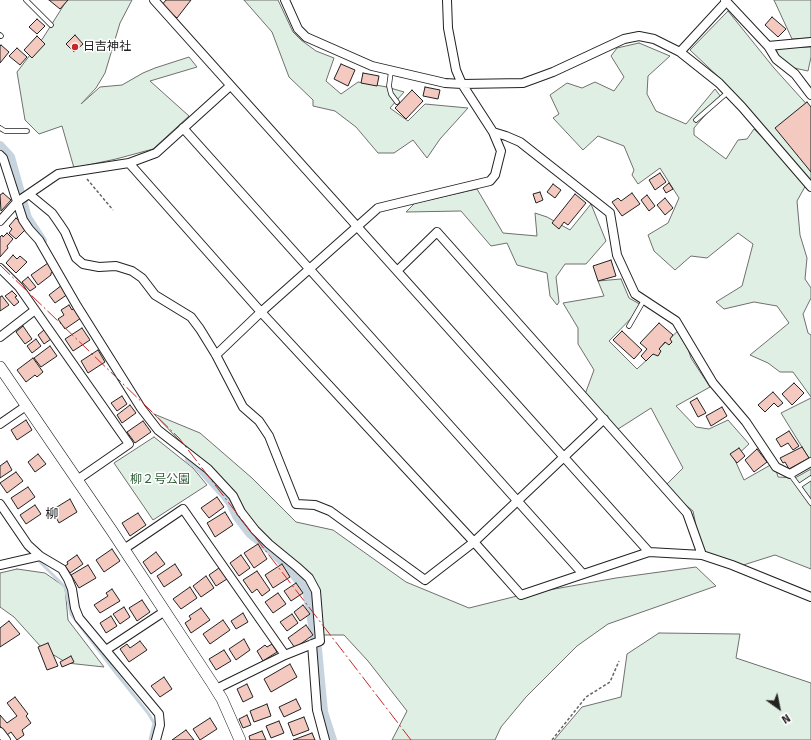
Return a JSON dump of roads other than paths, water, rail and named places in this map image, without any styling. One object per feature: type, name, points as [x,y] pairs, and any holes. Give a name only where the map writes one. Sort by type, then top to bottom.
[{"type":"street","points":[[154,0],[649,552]]},
{"type":"street","points":[[284,0],[298,29],[306,37],[372,66],[445,83],[523,83],[553,72],[624,38],[639,36],[654,39],[680,52],[719,83],[742,107],[811,187]]},
{"type":"street","points":[[216,355],[261,312],[378,208],[490,181],[495,175],[501,151],[493,132],[462,84],[456,70],[448,28],[447,0]]},
{"type":"street","points":[[680,52],[726,1],[768,46],[776,59],[794,74],[811,94]]},
{"type":"street","points":[[768,46],[811,42]]},
{"type":"street","points":[[0,221],[17,202],[58,174],[129,163],[156,152],[230,86]]},
{"type":"street","points":[[183,128],[583,574]]},
{"type":"street","points":[[493,132],[520,142],[610,213],[617,255],[635,294],[676,321],[713,383],[746,422],[776,467],[790,474],[811,462]]},
{"type":"street","points":[[0,155],[3,158],[23,220],[29,230],[39,240],[77,306],[142,408],[158,430],[208,469],[233,496],[241,512],[255,530],[269,544],[298,567],[309,578],[316,591],[320,641],[285,654],[216,689]]},
{"type":"street","points":[[129,163],[261,312],[474,542],[521,595],[649,552],[702,555],[732,565],[811,596]]},
{"type":"street","points":[[29,194],[52,213],[59,222],[76,258],[83,264],[99,267],[116,266],[132,271],[142,278],[155,295],[191,317],[200,328],[216,355],[243,407],[259,421],[269,436],[296,504],[314,505],[330,511],[425,580],[474,542],[604,419]]},
{"type":"street","points":[[397,271],[437,232],[687,513],[702,555]]},
{"type":"street","points":[[0,268],[19,287],[129,444],[78,480]]},
{"type":"street","points":[[0,337],[35,310]]},
{"type":"street","points":[[0,367],[78,480],[216,689],[228,710],[240,740]]},
{"type":"street","points":[[0,424],[26,406]]},
{"type":"street","points":[[0,504],[28,544],[40,556],[62,569],[72,589],[75,608],[79,618],[159,714],[160,724],[156,740]]},
{"type":"street","points":[[124,549],[183,509],[285,654]]},
{"type":"street","points":[[0,565],[40,556]]},
{"type":"street","points":[[106,650],[165,611]]},
{"type":"street","points":[[312,644],[317,710],[325,740]]},
{"type":"street","points":[[0,732],[6,740]]},
{"type":"lane","points":[[26,0],[51,25]]},
{"type":"lane","points":[[32,5],[34,0]]},
{"type":"lane","points":[[391,70],[389,86],[391,94],[397,102]]},
{"type":"lane","points":[[696,120],[728,92]]},
{"type":"lane","points":[[0,128],[5,131],[27,131]]},
{"type":"lane","points":[[629,326],[644,300]]},
{"type":"lane","points":[[790,474],[811,503]]},
{"type":"lane","points":[[799,486],[811,478]]},
{"type":"waterway","points":[[0,146],[10,157],[27,218],[42,241]]},
{"type":"waterway","points":[[190,459],[197,464],[225,495],[231,503],[237,516],[250,533],[269,548],[288,567],[307,590],[317,649],[323,712],[332,740]]},
{"type":"waterway","points":[[2,513],[28,551]]},
{"type":"waterway","points":[[40,562],[65,587],[71,614],[148,713],[154,723],[150,740]]},
{"type":"place","name":"日吉神社","points":[[75,47]]},
{"type":"district","name":"柳","points":[[52,515]]},
{"type":"park label","name":"柳２号公園","points":[[160,480]]}]
